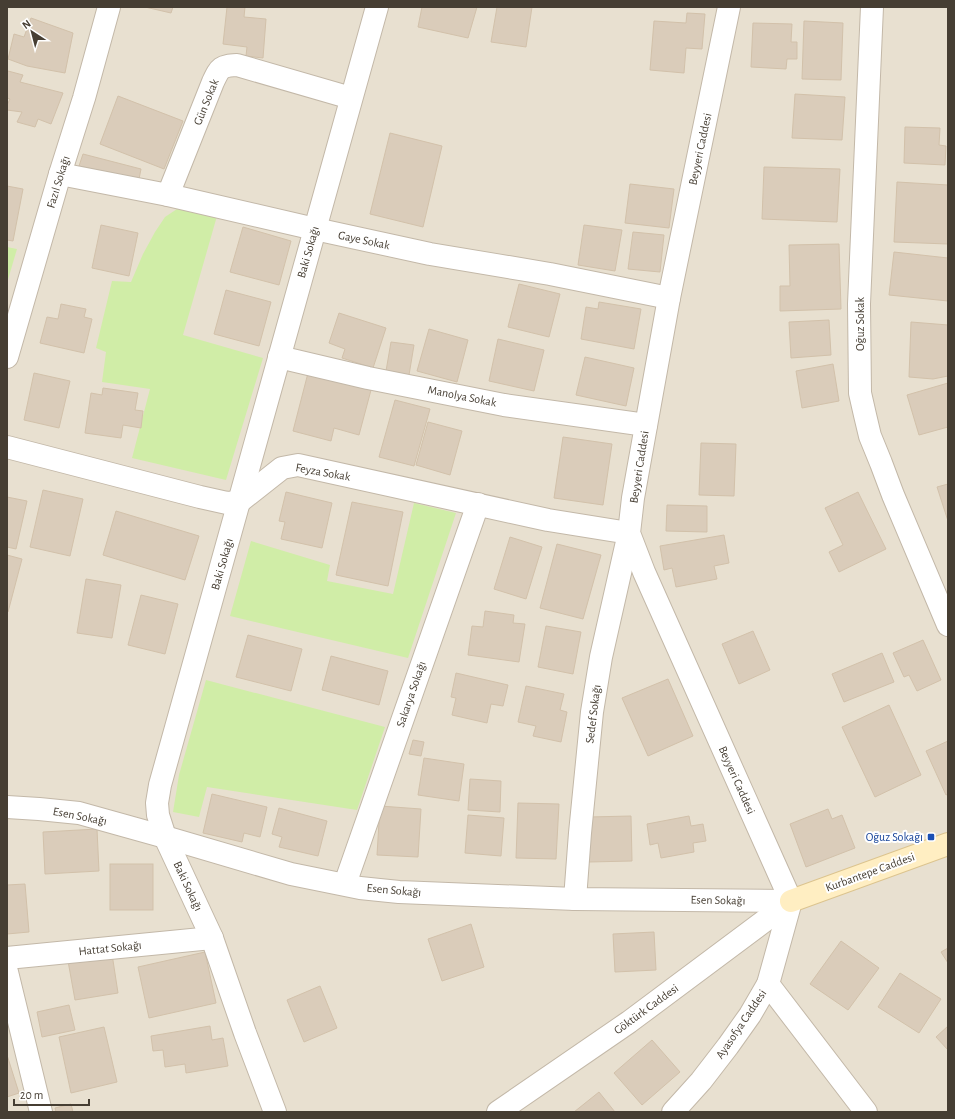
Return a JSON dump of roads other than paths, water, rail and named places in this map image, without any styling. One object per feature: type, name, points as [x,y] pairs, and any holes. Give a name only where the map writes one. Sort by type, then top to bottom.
[{"type":"main road","name":"Kurbantepe Caddesi","points":[[792,901],[948,844]]},
{"type":"street","name":"Fazıl Sokağı","points":[[7,357],[60,174],[84,98],[109,7]]},
{"type":"street","name":"Baki Sokağı","points":[[275,1112],[244,1034],[212,938],[165,837],[158,815],[157,803],[160,785],[377,7]]},
{"type":"street","name":"Beyyeri Caddesi","points":[[729,7],[669,298],[633,498],[630,533],[644,572],[792,901]]},
{"type":"street","name":"Oğuz Sokak","points":[[872,7],[859,304],[860,393],[870,436],[896,503],[948,625]]},
{"type":"street","name":"Gün Sokak","points":[[168,195],[213,82],[218,71],[225,66],[237,65],[352,98]]},
{"type":"street","name":"Gaye Sokak","points":[[60,174],[168,195],[430,254],[550,274],[669,298]]},
{"type":"street","name":"Manolya Sokak","points":[[279,357],[368,378],[504,405],[646,425]]},
{"type":"street","points":[[7,447],[200,497],[227,503],[239,502]]},
{"type":"street","name":"Feyza Sokak","points":[[239,502],[282,468],[298,465],[548,520],[630,533]]},
{"type":"street","name":"Sakarya Sokağı","points":[[344,884],[478,504]]},
{"type":"street","name":"Sedef Sokağı","points":[[575,899],[592,712],[601,657],[630,533]]},
{"type":"street","name":"Esen Sokağı","points":[[7,807],[79,813],[291,874],[360,888],[399,892],[575,899],[792,901]]},
{"type":"street","name":"Ayasofya Caddesi","points":[[673,1112],[701,1081],[728,1046],[750,1015],[768,984],[792,901]]},
{"type":"street","name":"Göktürk Caddesi","points":[[498,1112],[629,1022],[792,901]]},
{"type":"street","name":"Hattat Sokağı","points":[[7,958],[212,938]]},
{"type":"street","points":[[7,972],[41,1112]]},
{"type":"street","points":[[768,984],[866,1112]]},
{"type":"place","name":"Oğuz Sokağı","points":[[931,837]]}]
